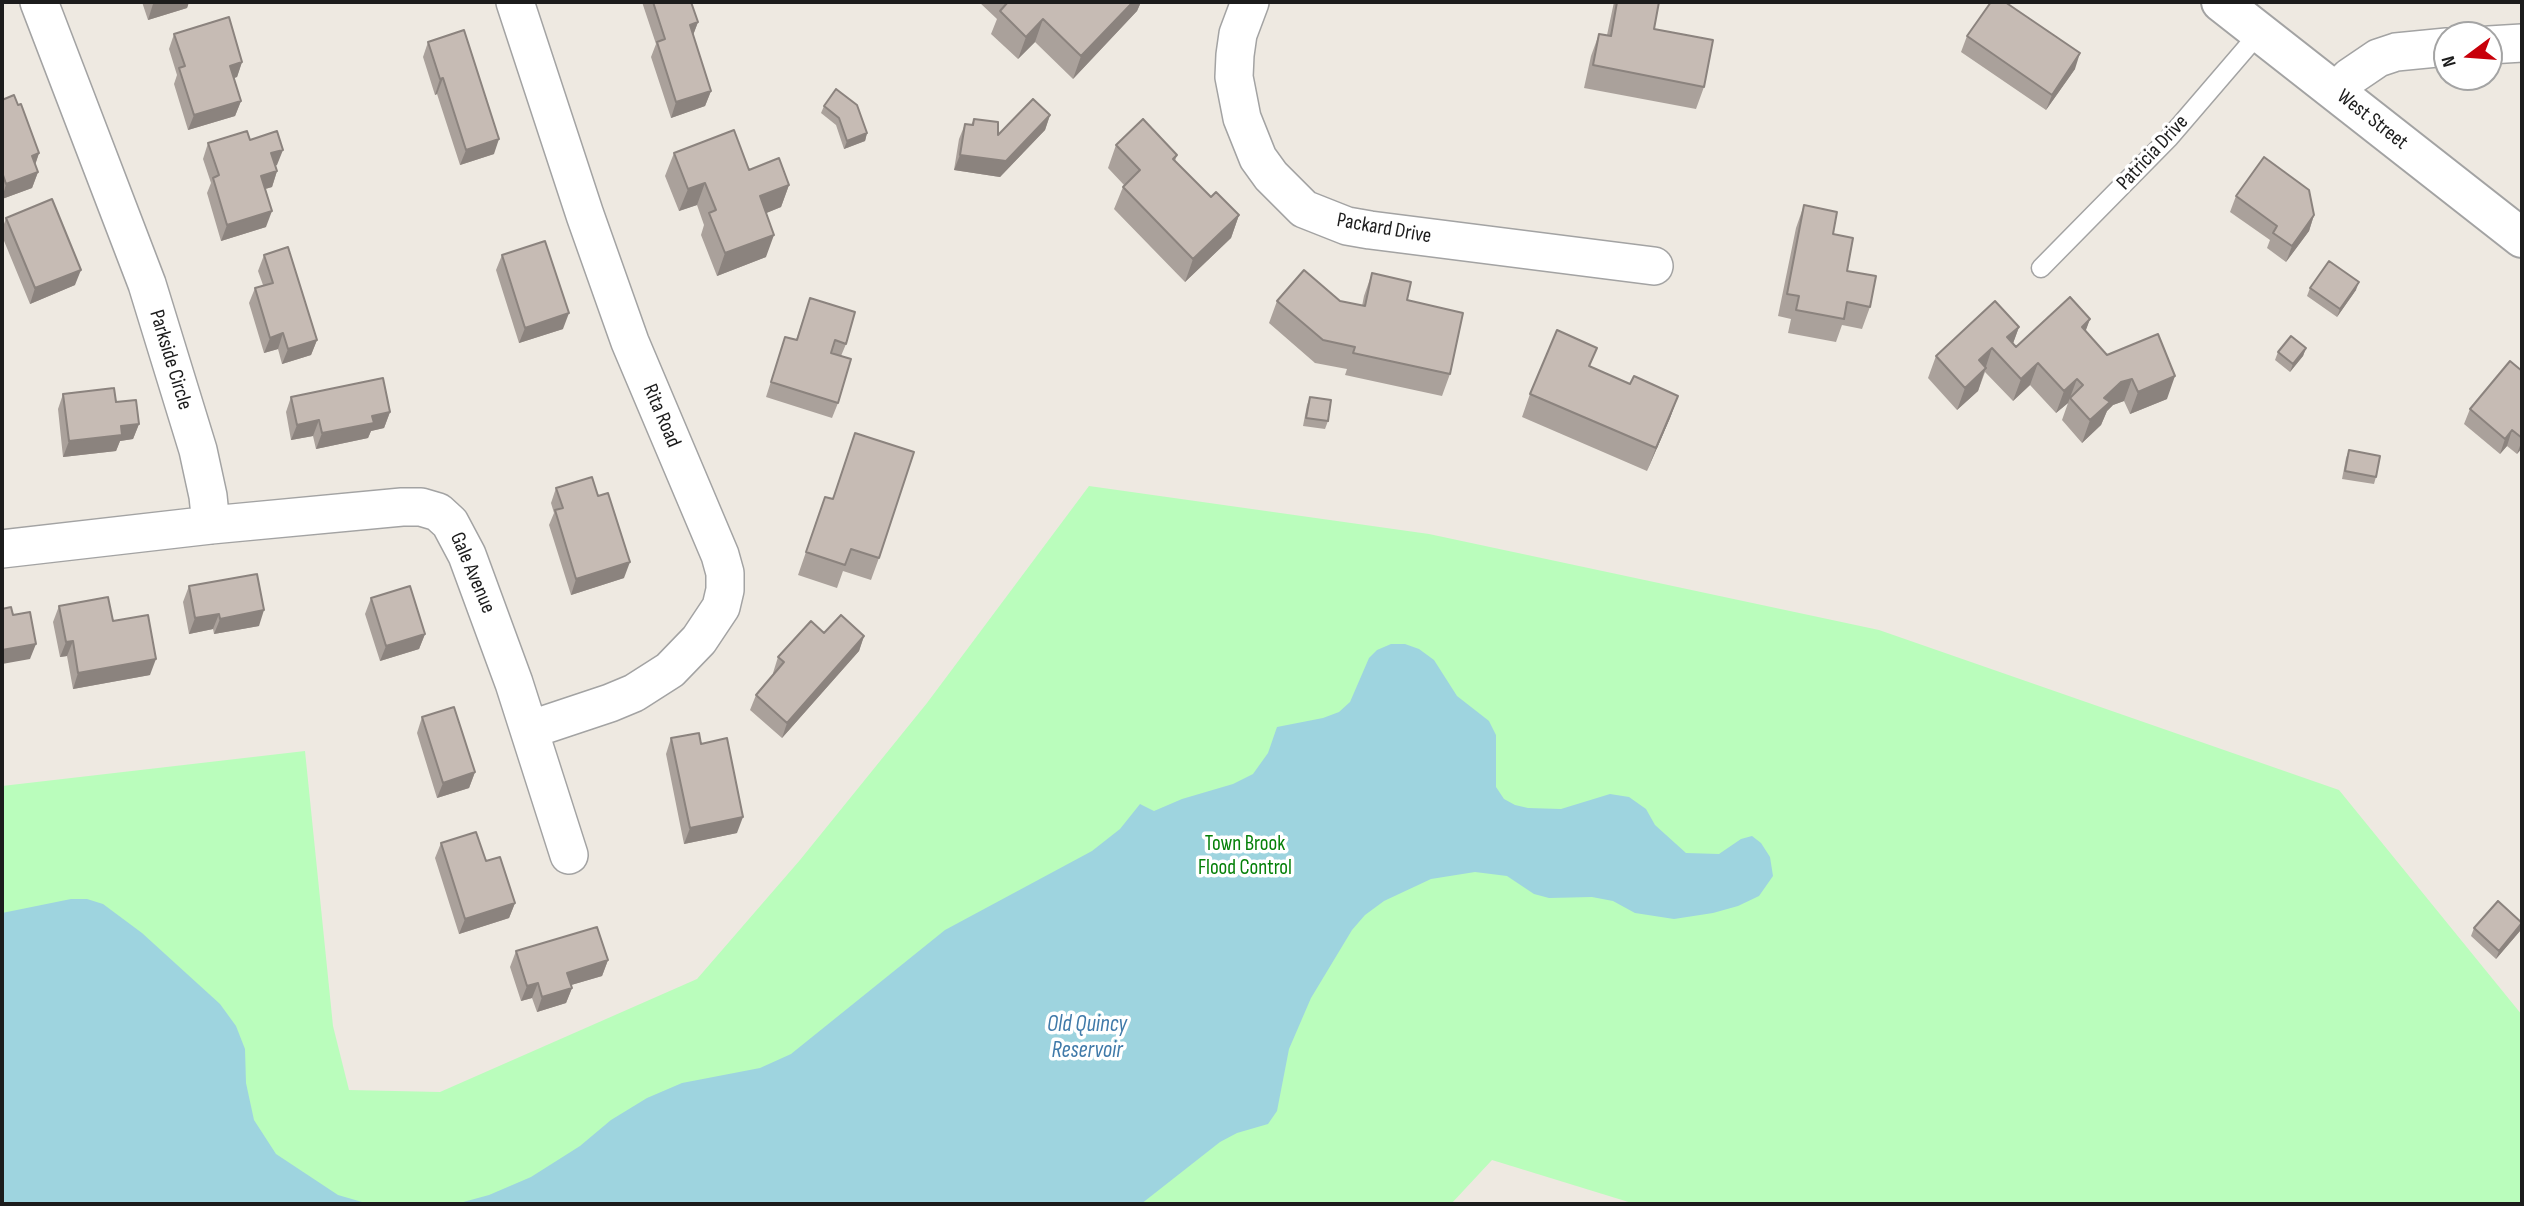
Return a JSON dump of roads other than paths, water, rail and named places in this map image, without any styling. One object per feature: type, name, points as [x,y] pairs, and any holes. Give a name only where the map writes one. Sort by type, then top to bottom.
[{"type":"street","name":"Parkside Circle","points":[[39,2],[147,284],[198,450],[211,524]]},
{"type":"street","name":"Rita Road","points":[[516,2],[585,215],[631,342],[720,555],[725,573],[721,607],[699,640],[670,670],[643,688],[610,703],[529,730]]},
{"type":"street","name":"Packard Drive","points":[[1250,2],[1238,34],[1234,55],[1234,78],[1241,118],[1258,158],[1270,176],[1304,209],[1325,219],[1370,230],[1654,267]]},
{"type":"street","name":"West Street","points":[[2221,2],[2522,238]]},
{"type":"street","points":[[2503,44],[2522,43]]},
{"type":"street","points":[[2336,92],[2350,77],[2378,58],[2396,52],[2433,48]]},
{"type":"street","name":"Gale Avenue","points":[[211,524],[402,507],[438,512],[450,523],[467,555],[529,730],[569,855]]},
{"type":"street","points":[[2,549],[211,524]]},
{"type":"lane","name":"Patricia Drive","points":[[2041,268],[2169,138],[2260,33]]},
{"type":"water","name":"Old Quincy Reservoir","points":[[1391,644],[1405,644],[1419,649],[1434,660],[1457,696],[1489,721],[1496,735],[1496,787],[1504,799],[1528,808],[1561,809],[1610,794],[1629,797],[1646,809],[1655,825],[1686,853],[1719,854],[1741,839],[1752,836],[1761,843],[1770,857],[1773,876],[1759,896],[1738,906],[1674,919],[1635,913],[1613,901],[1592,897],[1549,898],[1534,894],[1507,876],[1475,872],[1431,879],[1384,901],[1365,915],[1352,930],[1311,998],[1289,1049],[1277,1111],[1268,1124],[1237,1133],[1220,1142],[1141,1204],[456,1204],[489,1195],[531,1177],[647,1098],[682,1083],[760,1068],[791,1054],[945,930],[1092,851],[1120,829],[1140,804],[1154,811],[1182,799],[1233,784],[1253,774],[1268,753],[1277,727],[1339,712],[1350,702],[1369,658],[1377,650]]},
{"type":"water","points":[[71,899],[87,899],[103,904],[142,933],[220,1004],[236,1026],[245,1049],[246,1083],[254,1120],[276,1154],[338,1195],[369,1204],[2,1204],[2,913]]},
{"type":"park label","name":"Town Brook Flood Control","points":[[1245,857]]}]
